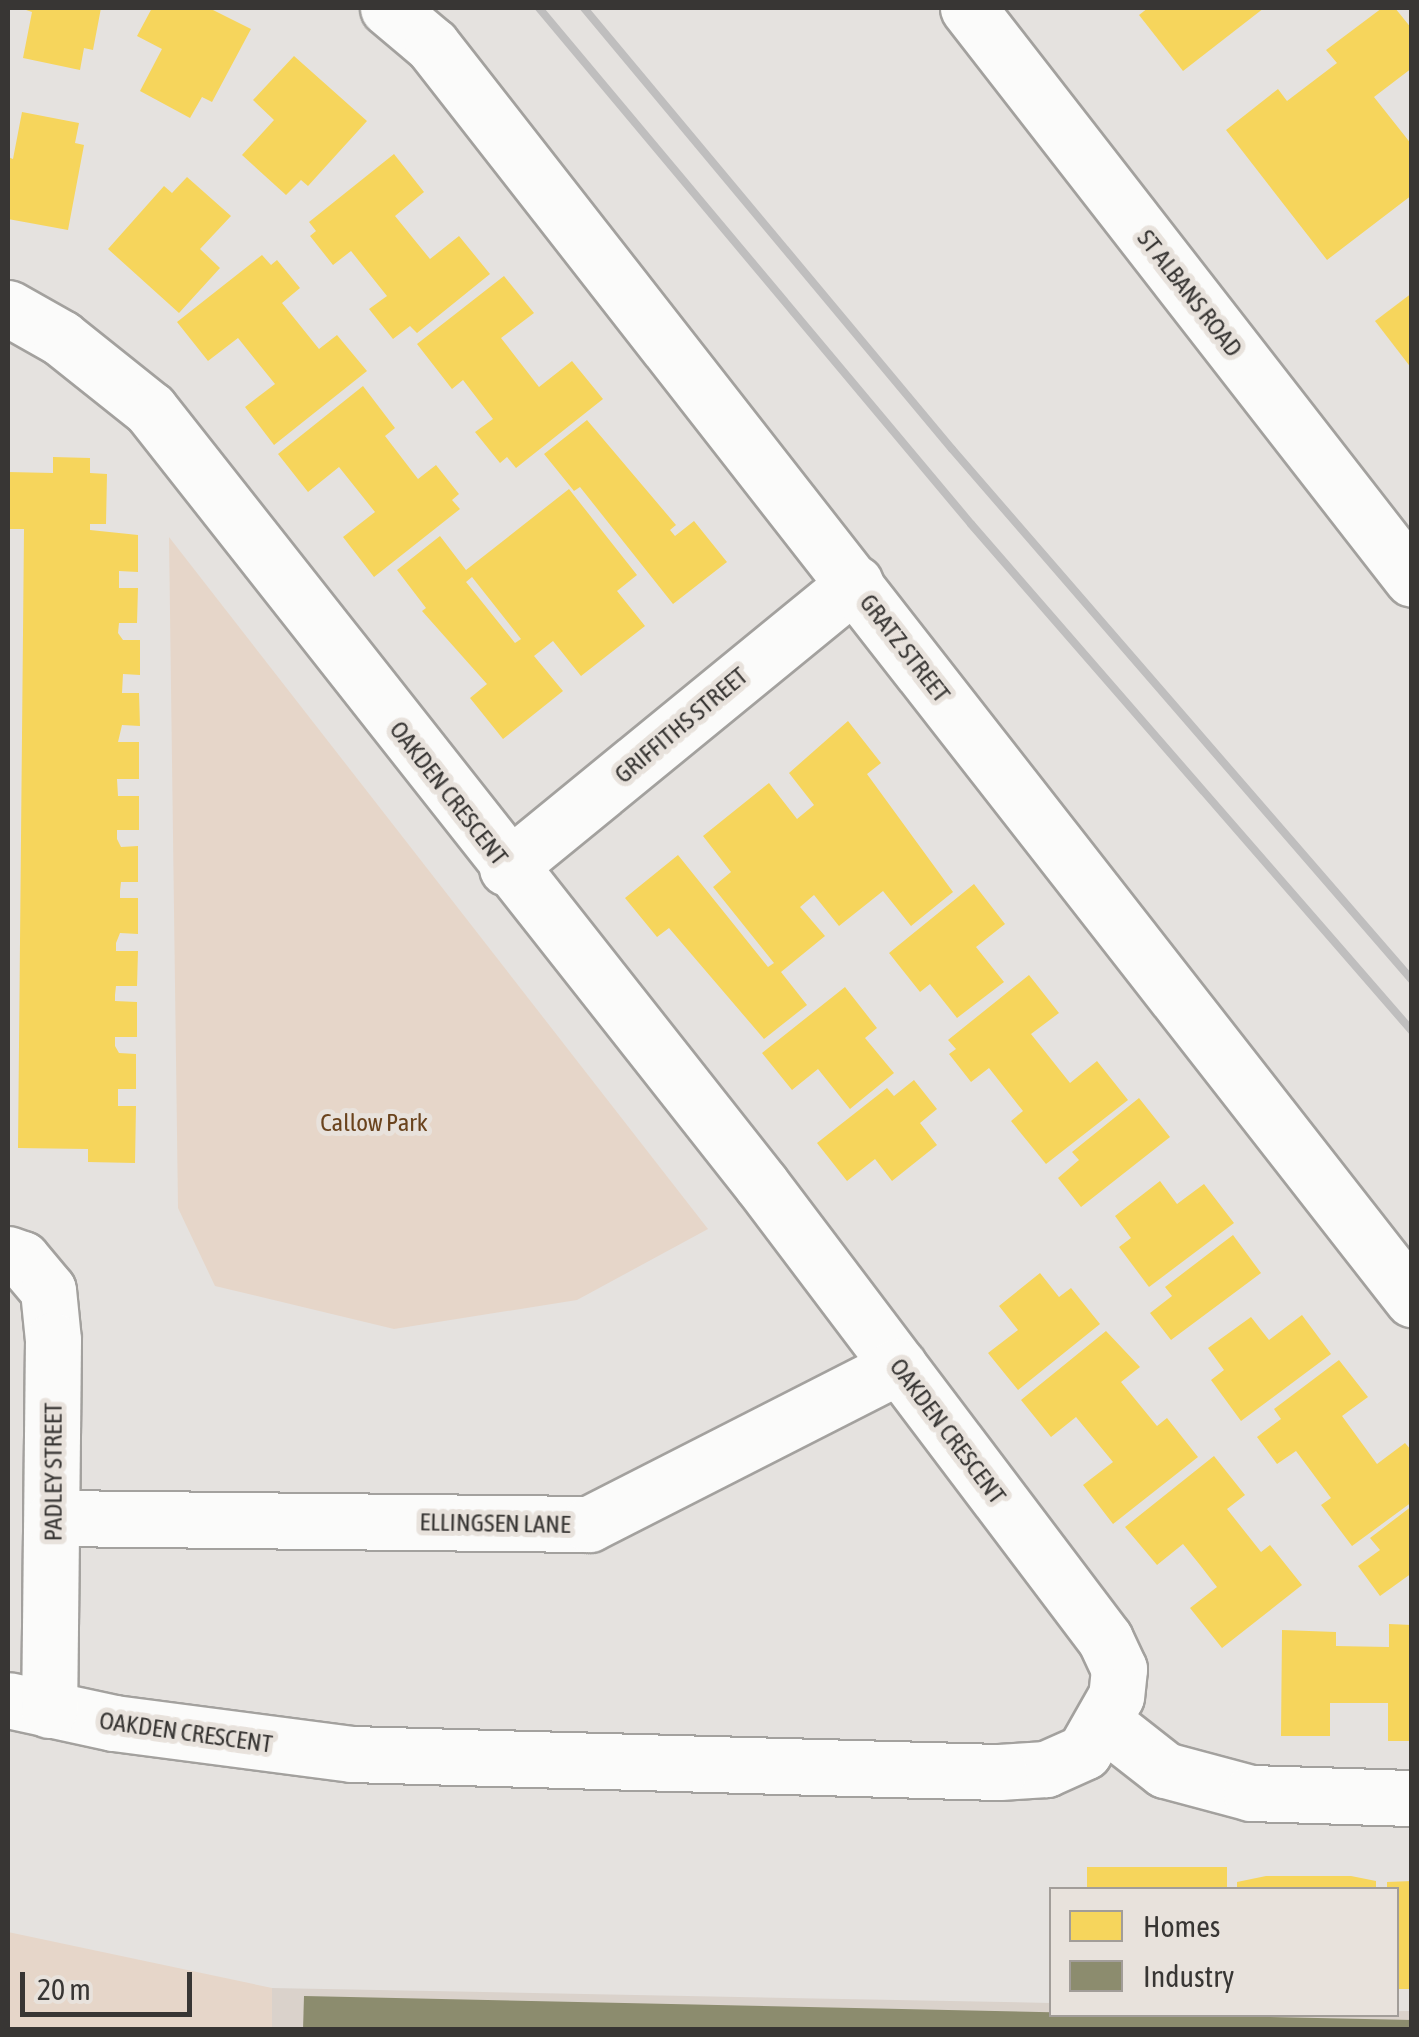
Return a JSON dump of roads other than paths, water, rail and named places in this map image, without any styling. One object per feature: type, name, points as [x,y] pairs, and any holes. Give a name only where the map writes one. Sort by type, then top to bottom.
[{"type":"street","name":"GRATZ STREET","points":[[388,8],[432,44],[1412,1299]]},
{"type":"street","name":"ST ALBANS ROAD","points":[[968,8],[1412,579]]},
{"type":"street","name":"OAKDEN CRESCENT","points":[[8,308],[62,338],[150,408],[899,1366],[1105,1639],[1119,1669],[1105,1722],[1084,1752],[1046,1769],[998,1772],[352,1754],[28,1705]]},
{"type":"street","name":"GRIFFITHS STREET","points":[[508,868],[855,583]]},
{"type":"street","name":"PADLEY STREET","points":[[8,1254],[22,1260],[48,1290],[52,1518],[28,1705]]},
{"type":"street","name":"ELLINGSEN LANE","points":[[52,1518],[589,1524],[899,1366]]},
{"type":"street","points":[[1105,1722],[1165,1770],[1251,1793],[1412,1798]]},
{"type":"railway","points":[[539,8],[971,524],[1412,1031]]},
{"type":"railway","points":[[584,8],[952,449],[1412,980]]},
{"type":"park label","name":"Callow Park","points":[[374,1122]]}]
